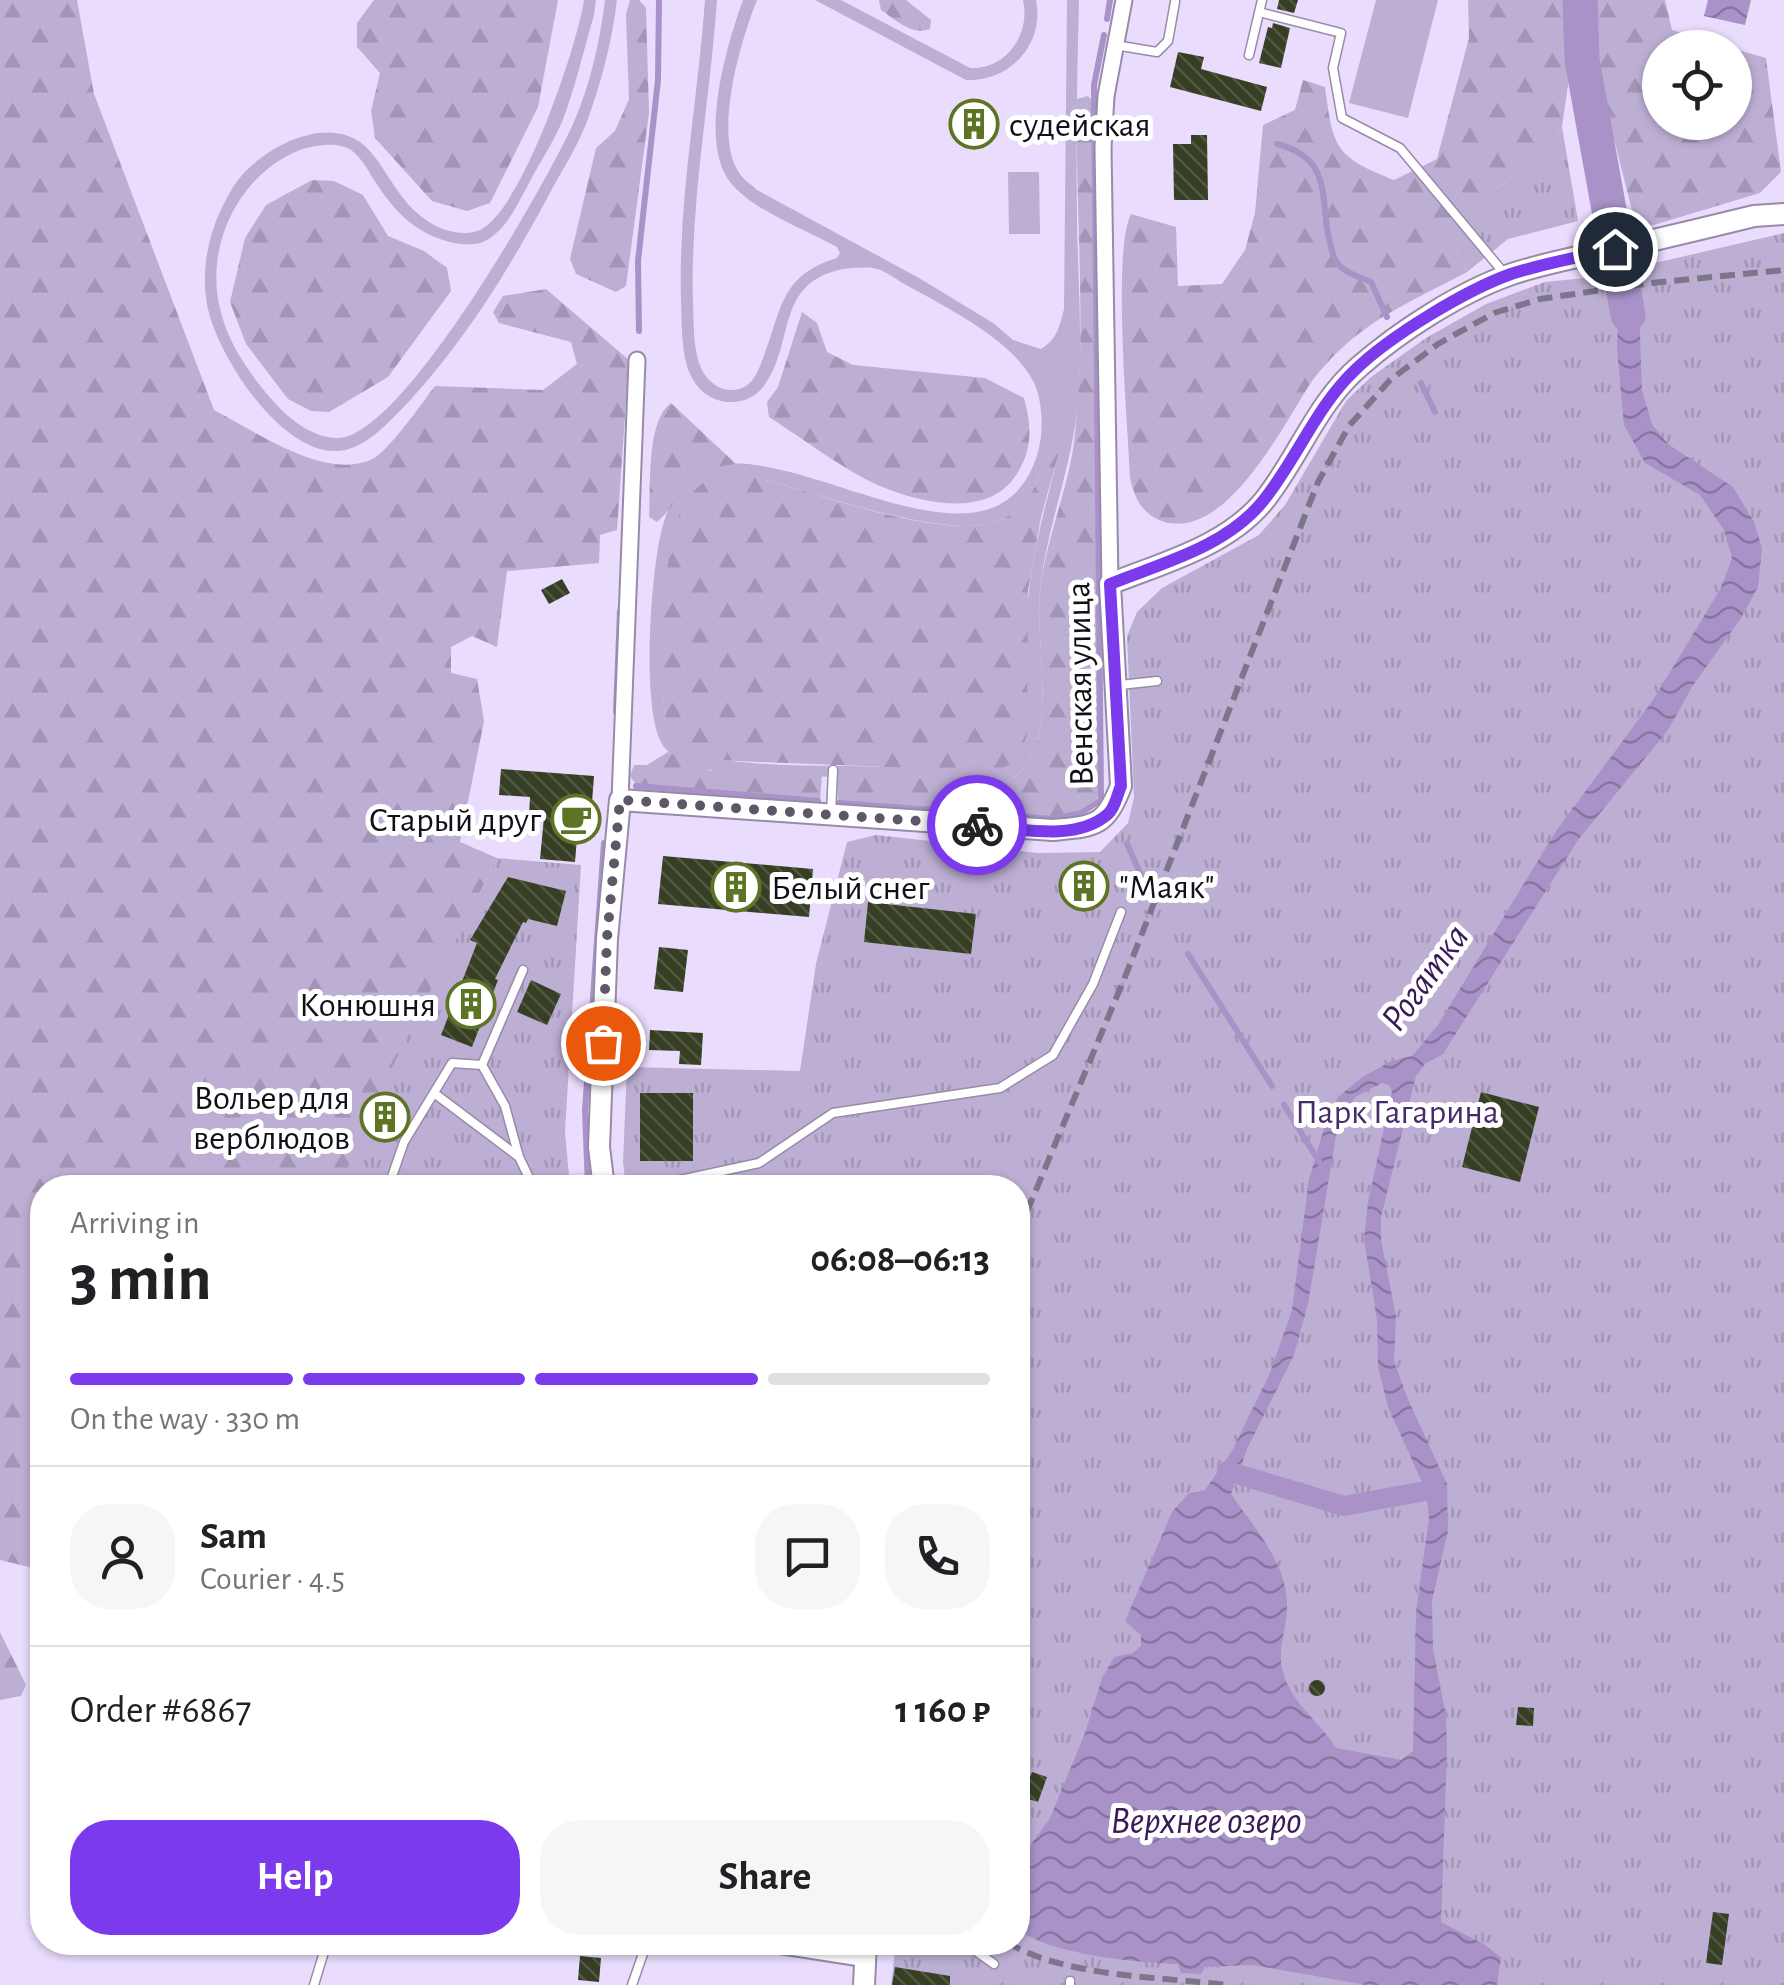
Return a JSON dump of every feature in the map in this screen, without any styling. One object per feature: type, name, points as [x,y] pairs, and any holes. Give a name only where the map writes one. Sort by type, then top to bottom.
[{"type":"street","name":"Венская улица","points":[[620,800],[1053,830],[1088,826],[1111,812],[1121,786],[1110,584],[1103,148],[1106,96],[1124,0]]},
{"type":"street","points":[[1110,584],[1210,543],[1240,524],[1261,504],[1335,391],[1357,368],[1423,322],[1506,276],[1754,216],[1784,214]]},
{"type":"street","points":[[602,1175],[599,1147],[607,938],[620,800],[637,360]]},
{"type":"street","points":[[864,1985],[866,1955]]},
{"type":"lane","points":[[1249,55],[1262,0]]},
{"type":"lane","points":[[1115,45],[1157,52],[1168,42],[1175,2]]},
{"type":"lane","points":[[1259,12],[1341,33],[1333,68],[1342,118],[1400,148],[1506,276]]},
{"type":"lane","points":[[1115,685],[1157,682]]},
{"type":"lane","points":[[831,814],[833,770]]},
{"type":"lane","points":[[703,1175],[759,1163],[832,1114],[1000,1088],[1053,1056],[1093,984],[1121,912]]},
{"type":"lane","points":[[482,1065],[522,970]]},
{"type":"lane","points":[[393,1175],[404,1142],[452,1063],[482,1065]]},
{"type":"lane","points":[[482,1065],[505,1106],[528,1175]]},
{"type":"lane","points":[[434,1094],[519,1158]]},
{"type":"lane","points":[[314,1985],[323,1955]]},
{"type":"lane","points":[[632,1985],[642,1955]]},
{"type":"lane","points":[[982,1955],[994,1964]]},
{"type":"green space","points":[[0,0],[77,0],[94,94],[214,410],[314,459],[356,464],[374,458],[397,436],[435,386],[543,390],[577,364],[571,342],[499,323],[493,312],[503,296],[546,289],[629,360],[617,530],[600,535],[599,563],[507,571],[497,647],[472,636],[451,647],[451,673],[477,679],[484,721],[460,842],[497,858],[361,1131],[377,1175],[30,1175],[30,1568],[0,1560]]},
{"type":"green space","points":[[374,0],[558,0],[538,107],[490,203],[467,211],[432,201],[375,138],[371,111],[380,73],[357,47],[357,23]]},
{"type":"green space","points":[[584,0],[596,0],[594,15],[564,117],[512,213],[486,241],[454,243],[417,228],[390,202],[358,156],[340,146],[319,145],[300,150],[279,161],[245,192],[223,234],[216,281],[222,318],[233,344],[265,392],[303,427],[338,438],[365,427],[398,397],[434,354],[504,249],[573,124],[594,63],[605,0],[617,0],[605,63],[582,133],[517,252],[460,340],[416,394],[366,440],[349,449],[326,450],[302,441],[279,425],[239,377],[207,304],[206,259],[218,216],[232,189],[254,163],[286,143],[304,136],[339,133],[365,146],[421,217],[452,231],[480,230],[496,216],[530,161],[571,53]]},
{"type":"green space","points":[[630,0],[639,0],[646,8],[649,113],[626,286],[616,292],[576,274],[570,259],[596,148],[615,131],[629,99],[626,14]]},
{"type":"green space","points":[[705,0],[717,0],[694,227],[694,326],[697,356],[706,376],[720,388],[735,390],[746,386],[756,375],[793,286],[803,275],[840,253],[837,247],[752,202],[730,182],[721,164],[716,142],[718,92],[743,0],[757,0],[737,62],[729,113],[732,158],[742,176],[757,190],[919,278],[993,323],[1013,340],[1041,349],[1054,337],[1064,309],[1067,0],[1079,0],[1077,415],[1040,591],[1040,724],[1035,749],[1023,769],[1005,782],[724,773],[678,759],[664,747],[657,730],[652,706],[650,643],[657,553],[667,514],[690,477],[707,467],[746,464],[792,473],[892,503],[939,512],[982,511],[1016,493],[1038,452],[1041,434],[1036,387],[1008,350],[957,314],[873,268],[843,269],[821,276],[806,287],[790,316],[774,369],[753,396],[720,401],[697,386],[684,350],[681,262]],"holes":[[[1056,451],[1034,555],[1027,616],[880,767],[742,762],[691,752],[676,743],[668,729],[663,677],[672,537],[685,505],[703,486],[728,478],[762,479],[919,521],[975,526],[1002,519],[1019,509],[1050,456]]]},
{"type":"green space","points":[[815,0],[841,0],[970,68],[995,63],[1013,48],[1023,25],[1023,0],[1036,0],[1037,16],[1029,45],[1010,67],[997,75],[966,80]]},
{"type":"green space","points":[[879,0],[906,0],[931,20],[930,29],[904,26],[881,10]]},
{"type":"green space","points":[[1376,0],[1438,0],[1408,118],[1349,103]]},
{"type":"green space","points":[[1468,0],[1568,0],[1571,64],[1562,127],[1556,138],[1504,184],[1480,196],[1456,250],[1467,272],[1387,315],[1339,351],[1312,381],[1268,451],[1229,499],[1206,516],[1183,524],[1153,517],[1139,503],[1130,478],[1122,300],[1125,234],[1131,214],[1176,227],[1178,286],[1222,284],[1245,250],[1255,213],[1263,125],[1295,110],[1303,80],[1325,87],[1335,138],[1349,157],[1360,164],[1394,180],[1437,159],[1469,38]]},
{"type":"green space","points":[[1590,0],[1665,0],[1672,30],[1642,30],[1642,140],[1752,140],[1752,54],[1766,58],[1781,172],[1760,193],[1637,230],[1593,56]]},
{"type":"green space","points":[[1088,96],[1095,103],[1096,521],[1103,775],[1097,799],[1080,810],[1053,817],[838,803],[837,776],[1005,782],[1023,769],[1035,749],[1042,697],[1040,591],[1072,453],[1078,393],[1077,99]]},
{"type":"green space","points":[[1562,127],[1578,221],[1508,239],[1467,272],[1456,250],[1453,225],[1480,196],[1504,184],[1556,138]]},
{"type":"green space","points":[[1008,172],[1039,172],[1040,234],[1009,234]]},
{"type":"green space","points":[[312,180],[334,181],[363,195],[388,236],[424,251],[447,268],[451,291],[388,377],[329,412],[311,411],[288,399],[246,344],[230,302],[245,238],[266,205]]},
{"type":"green space","name":"Парк Гагарина","points":[[1784,233],[1784,1985],[891,1985],[895,1955],[1030,1955],[1030,1175],[624,1175],[627,1067],[800,1071],[816,964],[847,842],[876,835],[1039,853],[1100,852],[1128,823],[1134,797],[1127,636],[1137,612],[1162,588],[1259,535],[1285,505],[1346,401],[1371,377],[1426,338],[1486,304],[1545,282],[1595,277]]},
{"type":"green space","points":[[802,312],[817,323],[827,352],[853,365],[985,378],[1024,398],[1029,439],[1025,459],[1014,478],[1002,491],[969,503],[914,498],[853,472],[769,417],[767,402],[778,387]]},
{"type":"green space","points":[[671,403],[736,464],[702,471],[693,477],[657,522],[649,517],[651,455],[657,424]]},
{"type":"green space","points":[[1056,450],[1058,456],[1041,517],[1028,590],[1027,735],[1018,756],[1009,765],[988,771],[734,761],[695,754],[675,742],[668,728],[662,676],[666,581],[676,522],[702,484],[723,476],[762,479],[892,516],[975,526],[1002,519],[1019,509]]},
{"type":"green space","points":[[668,752],[710,771],[822,775],[820,801],[635,783],[630,776],[634,765],[647,765]]},
{"type":"green space","points":[[497,858],[581,865],[565,1132],[569,1175],[345,1175],[360,1131]]},
{"type":"green space","points":[[0,1632],[26,1685],[21,1696],[0,1700]]},
{"type":"water","points":[[1708,0],[1751,0],[1745,25],[1704,16]]},
{"type":"water","name":"Верхнее озеро","points":[[1630,269],[1639,305],[1642,390],[1652,424],[1668,444],[1733,487],[1754,522],[1762,548],[1758,587],[1668,730],[1578,840],[1443,1054],[1425,1064],[1416,1076],[1381,1217],[1381,1240],[1396,1316],[1394,1361],[1447,1484],[1448,1531],[1432,1601],[1433,1649],[1446,1716],[1441,1922],[1487,1946],[1501,1958],[1497,1985],[1366,1985],[1253,1965],[1205,1967],[1201,1974],[1181,1973],[1178,1964],[1117,1959],[1050,1945],[1030,1937],[1030,1846],[1050,1818],[1085,1733],[1102,1678],[1114,1657],[1133,1653],[1141,1646],[1141,1635],[1125,1621],[1172,1512],[1188,1494],[1205,1490],[1232,1451],[1270,1373],[1292,1310],[1309,1179],[1338,1097],[1391,1061],[1412,1056],[1438,1025],[1556,831],[1653,700],[1721,588],[1732,558],[1724,530],[1700,495],[1645,463],[1624,425],[1617,349],[1618,306],[1611,273]],"holes":[[[1382,1083],[1392,1091],[1364,1239],[1377,1320],[1378,1367],[1388,1407],[1426,1491],[1429,1518],[1416,1612],[1413,1751],[1401,1760],[1336,1748],[1292,1693],[1281,1663],[1287,1603],[1281,1573],[1267,1545],[1231,1494],[1247,1449],[1294,1355],[1308,1304],[1338,1124],[1355,1097]]]},
{"type":"building","points":[[1279,0],[1298,0],[1294,13],[1277,9]]},
{"type":"building","points":[[1273,23],[1290,28],[1281,68],[1259,63],[1268,27],[1272,28]]},
{"type":"building","points":[[1178,52],[1204,57],[1201,69],[1267,87],[1261,111],[1170,87]]},
{"type":"building","points":[[1191,135],[1207,135],[1208,200],[1174,200],[1173,144],[1191,144]]},
{"type":"building","points":[[562,579],[570,593],[549,604],[541,590]]},
{"type":"building","points":[[501,769],[594,776],[592,802],[580,801],[575,862],[540,859],[544,817],[529,816],[530,797],[499,795]]},
{"type":"building","name":"Белый снег","points":[[663,856],[813,869],[809,917],[658,904]]},
{"type":"building","name":"\"Маяк\"","points":[[1089,861],[1095,907],[1079,906],[1075,871]]},
{"type":"building","points":[[508,877],[566,891],[557,926],[528,919],[523,922],[495,979],[498,980],[472,1047],[441,1035],[477,943],[470,940]]},
{"type":"building","points":[[868,902],[976,914],[971,954],[864,942]]},
{"type":"building","points":[[659,947],[688,950],[683,992],[654,989]]},
{"type":"building","points":[[531,980],[561,994],[547,1025],[517,1012]]},
{"type":"building","points":[[650,1030],[703,1033],[701,1065],[679,1064],[680,1051],[649,1050]]},
{"type":"building","points":[[1481,1092],[1539,1107],[1520,1182],[1462,1167]]},
{"type":"building","points":[[640,1093],[693,1093],[693,1161],[640,1161]]},
{"type":"building","name":"Вольер для верблюдов","points":[[381,1103],[398,1111],[389,1131],[372,1123]]},
{"type":"building","points":[[1317,1680],[1325,1688],[1317,1696],[1309,1688]]},
{"type":"building","points":[[1518,1707],[1534,1708],[1533,1726],[1516,1725]]},
{"type":"building","points":[[1032,1772],[1047,1777],[1038,1802],[1030,1800]]},
{"type":"building","points":[[1713,1912],[1729,1914],[1722,1965],[1706,1963]]},
{"type":"building","points":[[580,1956],[601,1958],[599,1982],[578,1980]]},
{"type":"building","points":[[895,1967],[950,1976],[950,1985],[892,1985]]},
{"type":"waterway","points":[[639,331],[638,261],[658,80],[659,0]]},
{"type":"waterway","points":[[1107,19],[1110,0]]},
{"type":"waterway","name":"Рогатка","points":[[1580,0],[1582,60],[1628,315]]},
{"type":"waterway","points":[[839,803],[1053,819],[1081,813],[1101,800],[1094,85],[1104,35]]},
{"type":"waterway","points":[[1277,144],[1296,151],[1317,171],[1335,259],[1345,270],[1371,282],[1387,317]]},
{"type":"waterway","points":[[1421,383],[1435,412]]},
{"type":"waterway","points":[[616,712],[620,611]]},
{"type":"waterway","points":[[636,786],[818,801]]},
{"type":"waterway","points":[[588,1175],[585,1110],[604,843]]},
{"type":"waterway","points":[[1127,844],[1143,879]]},
{"type":"waterway","points":[[1188,954],[1272,1086]]},
{"type":"waterway","points":[[1284,1105],[1320,1163]]},
{"type":"waterway","points":[[1227,1471],[1344,1506],[1436,1489]]},
{"type":"railway","points":[[1030,1204],[1127,972],[1318,482],[1349,426],[1390,380],[1438,344],[1494,313],[1540,299],[1784,270]]},
{"type":"railway","points":[[1030,1954],[1084,1969],[1228,1985]]},
{"type":"way so far","points":[[603,1043],[607,938],[620,800],[977,825]]},
{"type":"place","name":"судейская","points":[[974,124]]},
{"type":"place","name":"Старый друг","points":[[576,819]]},
{"type":"place","name":"\"Маяк\"","points":[[1084,886]]},
{"type":"place","name":"Белый снег","points":[[736,887]]},
{"type":"place","name":"Конюшня","points":[[471,1004]]},
{"type":"place","name":"Вольер для верблюдов","points":[[385,1117]]},
{"type":"route","points":[[977,825],[1053,830],[1088,826],[1111,812],[1121,786],[1110,584],[1210,543],[1240,524],[1261,504],[1335,391],[1393,340],[1468,294],[1506,276],[1615,249]]}]
